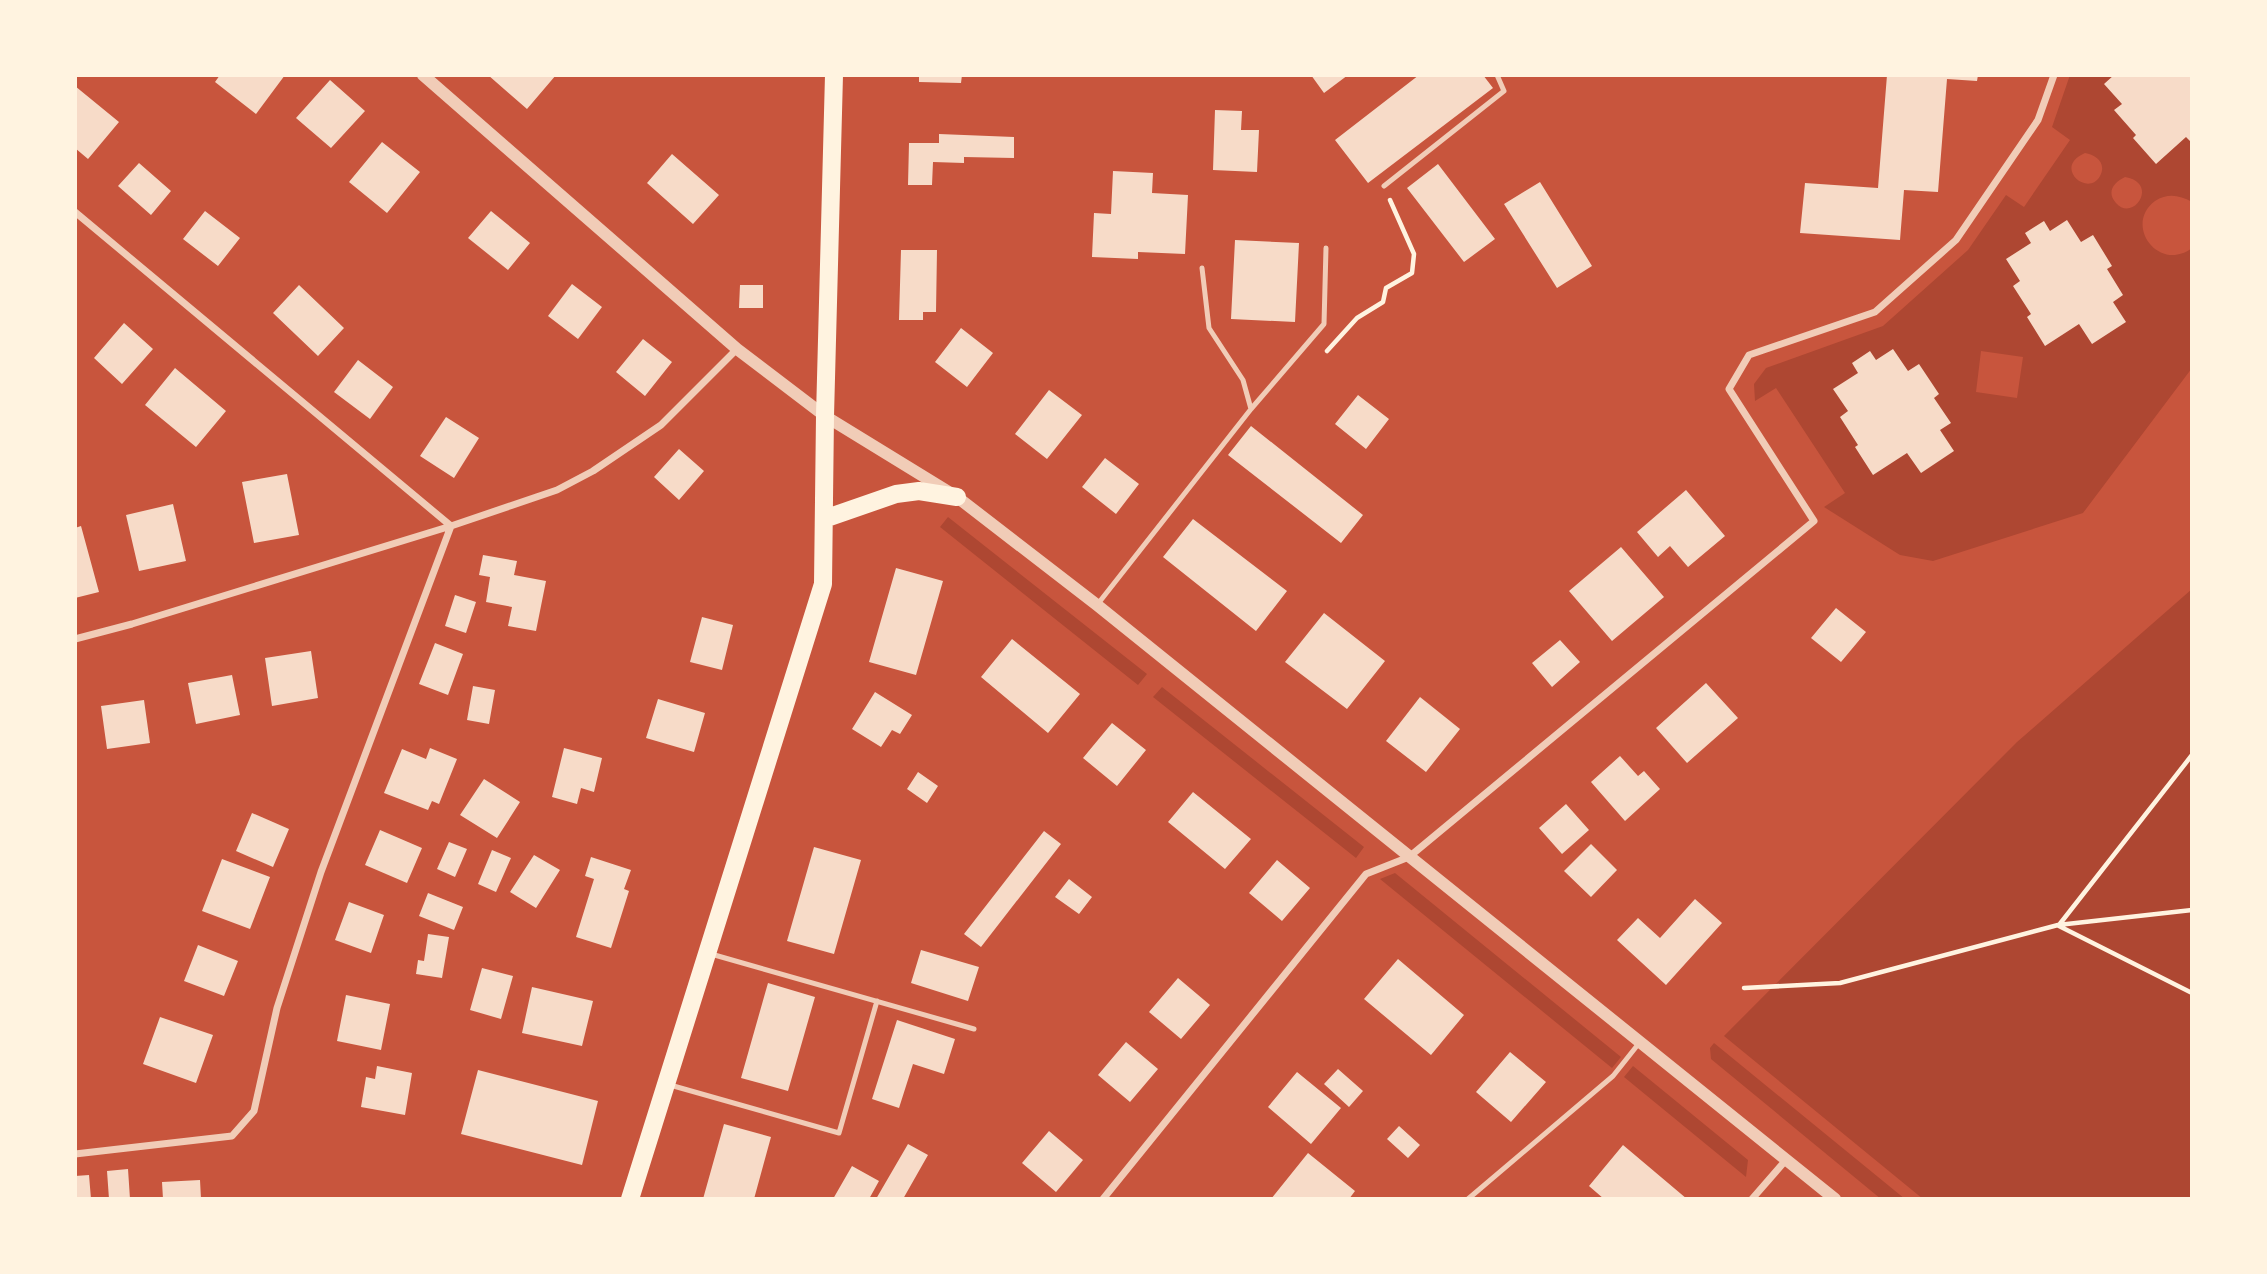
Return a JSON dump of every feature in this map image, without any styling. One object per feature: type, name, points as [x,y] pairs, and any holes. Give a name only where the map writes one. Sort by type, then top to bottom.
[{"type":"main road","points":[[630,1199],[823,584],[834,75]]},
{"type":"main road","points":[[824,519],[896,494],[919,491],[957,497]]},
{"type":"street","points":[[1103,1199],[1366,874],[1409,857],[1814,521],[1729,389],[1749,355],[1875,312],[1956,240],[2038,120],[2054,75]]},
{"type":"street","points":[[428,77],[737,349],[825,416],[957,497],[1097,605],[1835,1199]]},
{"type":"street","points":[[75,212],[451,526]]},
{"type":"street","points":[[75,639],[451,526],[557,490],[593,471],[661,425],[737,349]]},
{"type":"street","points":[[75,1154],[232,1136],[254,1111],[276,1008],[321,872],[451,526]]},
{"type":"street","points":[[1752,1199],[1786,1160]]},
{"type":"lane","points":[[1384,186],[1504,91],[1497,75]]},
{"type":"lane","points":[[1097,605],[1251,409],[1324,324],[1326,248]]},
{"type":"lane","points":[[1202,268],[1209,328],[1243,380],[1251,409]]},
{"type":"lane","points":[[708,953],[974,1029]]},
{"type":"lane","points":[[667,1084],[839,1133],[877,1002]]},
{"type":"lane","points":[[1468,1199],[1613,1076],[1640,1042]]},
{"type":"path","points":[[1319,358],[1357,318],[1383,302],[1386,288],[1412,273],[1414,254],[1384,186]]},
{"type":"path","points":[[2058,925],[2192,755]]},
{"type":"path","points":[[1744,988],[1840,982],[2058,925],[2192,910]]},
{"type":"path","points":[[2058,925],[2192,993]]},
{"type":"shaded area","points":[[2070,75],[2192,75],[2192,202],[2173,196],[2160,198],[2146,211],[2143,222],[2149,243],[2157,250],[2168,255],[2180,254],[2192,248],[2192,368],[2083,513],[1933,561],[1900,555],[1824,507],[1845,493],[1776,388],[1755,401],[1754,384],[1766,368],[1883,326],[1968,250],[2006,195],[2024,207],[2070,140],[2052,127]],"holes":[[[2085,153],[2096,158],[2102,167],[2100,176],[2095,182],[2088,184],[2081,182],[2072,172],[2076,159]],[[2125,177],[2141,186],[2140,200],[2130,208],[2123,208],[2113,199],[2113,188]],[[1981,351],[2023,357],[2017,398],[1976,392]]]},
{"type":"shaded area","points":[[948,517],[1147,674],[1138,685],[940,527]]},
{"type":"shaded area","points":[[2192,589],[2192,1199],[1923,1199],[1724,1036],[2017,742]]},
{"type":"shaded area","points":[[1162,687],[1364,847],[1356,858],[1153,697]]},
{"type":"shaded area","points":[[1395,873],[1621,1057],[1612,1068],[1380,879]]},
{"type":"shaded area","points":[[1714,1043],[1905,1199],[1881,1199],[1711,1059],[1710,1048]]},
{"type":"shaded area","points":[[1633,1066],[1748,1160],[1746,1177],[1624,1077]]},
{"type":"building","points":[[220,75],[285,75],[256,114],[215,82]]},
{"type":"building","points":[[488,75],[556,75],[527,109]]},
{"type":"building","points":[[919,75],[962,75],[961,83],[919,82]]},
{"type":"building","points":[[1311,75],[1348,75],[1324,93]]},
{"type":"building","points":[[1419,75],[1483,75],[1493,88],[1368,183],[1335,140]]},
{"type":"building","points":[[1887,75],[1978,75],[1977,81],[1947,79],[1938,192],[1904,190],[1900,240],[1800,233],[1805,183],[1878,188]]},
{"type":"building","points":[[2114,75],[2192,75],[2192,143],[2186,137],[2156,164],[2133,138],[2136,135],[2114,110],[2122,104],[2104,84]]},
{"type":"building","points":[[330,80],[365,111],[331,148],[296,118]]},
{"type":"building","points":[[75,86],[119,122],[88,159],[75,148]]},
{"type":"building","points":[[1215,110],[1242,111],[1241,130],[1259,130],[1257,172],[1213,170]]},
{"type":"building","points":[[939,134],[1014,137],[1014,158],[964,157],[964,163],[933,162],[932,185],[908,185],[909,143],[939,143]]},
{"type":"building","points":[[382,142],[420,172],[387,213],[349,182]]},
{"type":"building","points":[[672,154],[719,195],[693,224],[647,183]]},
{"type":"building","points":[[139,163],[171,191],[151,215],[118,186]]},
{"type":"building","points":[[1438,164],[1495,239],[1464,262],[1407,188]]},
{"type":"building","points":[[1113,171],[1153,173],[1152,193],[1188,195],[1185,254],[1138,252],[1138,259],[1092,257],[1094,213],[1111,214]]},
{"type":"building","points":[[1540,182],[1592,266],[1557,288],[1504,204]]},
{"type":"building","points":[[205,211],[240,238],[218,266],[183,239]]},
{"type":"building","points":[[491,211],[530,243],[508,270],[468,238]]},
{"type":"building","points":[[2067,220],[2081,242],[2093,235],[2112,266],[2107,269],[2123,295],[2113,302],[2126,322],[2092,344],[2079,324],[2045,346],[2027,317],[2031,314],[2013,286],[2020,281],[2006,259],[2031,243],[2025,233],[2044,221],[2050,231]]},
{"type":"building","points":[[1235,240],[1299,243],[1295,322],[1231,319]]},
{"type":"building","points":[[901,250],[937,250],[936,312],[923,312],[923,320],[899,320]]},
{"type":"building","points":[[572,284],[602,307],[578,339],[548,316]]},
{"type":"building","points":[[299,285],[344,328],[318,356],[273,313]]},
{"type":"building","points":[[740,285],[763,285],[763,308],[739,308]]},
{"type":"building","points":[[124,323],[153,349],[122,384],[94,358]]},
{"type":"building","points":[[961,328],[993,353],[967,387],[935,362]]},
{"type":"building","points":[[643,339],[672,362],[645,396],[616,372]]},
{"type":"building","points":[[1893,349],[1908,371],[1919,364],[1939,394],[1934,398],[1951,423],[1940,430],[1954,451],[1921,473],[1907,453],[1873,475],[1840,417],[1848,411],[1833,389],[1858,373],[1852,363],[1870,351],[1876,360]]},
{"type":"building","points":[[358,360],[393,387],[370,419],[334,392]]},
{"type":"building","points":[[175,368],[226,411],[196,447],[145,405]]},
{"type":"building","points":[[1049,390],[1082,415],[1047,459],[1015,434]]},
{"type":"building","points":[[1358,395],[1389,419],[1366,449],[1335,424]]},
{"type":"building","points":[[446,417],[479,438],[454,478],[420,456]]},
{"type":"building","points":[[1251,426],[1363,515],[1341,543],[1228,455]]},
{"type":"building","points":[[679,449],[704,471],[679,500],[654,477]]},
{"type":"building","points":[[1105,458],[1139,484],[1116,514],[1082,487]]},
{"type":"building","points":[[287,474],[299,535],[254,543],[242,482]]},
{"type":"building","points":[[1686,490],[1725,536],[1688,567],[1670,546],[1658,557],[1637,532]]},
{"type":"building","points":[[173,504],[186,561],[139,571],[126,515]]},
{"type":"building","points":[[1193,519],[1287,591],[1256,631],[1163,557]]},
{"type":"building","points":[[81,526],[99,592],[75,598],[75,528]]},
{"type":"building","points":[[1621,547],[1664,597],[1612,641],[1569,591]]},
{"type":"building","points":[[483,555],[517,561],[514,575],[546,581],[536,631],[508,626],[512,607],[486,602],[490,577],[479,575]]},
{"type":"building","points":[[896,568],[943,581],[916,675],[869,662]]},
{"type":"building","points":[[455,595],[476,602],[466,633],[445,626]]},
{"type":"building","points":[[1836,608],[1866,632],[1841,662],[1811,638]]},
{"type":"building","points":[[1324,613],[1385,661],[1347,709],[1285,662]]},
{"type":"building","points":[[702,617],[733,625],[722,670],[690,662]]},
{"type":"building","points":[[1012,639],[1080,694],[1048,733],[981,677]]},
{"type":"building","points":[[1560,640],[1580,662],[1552,687],[1532,663]]},
{"type":"building","points":[[435,643],[463,654],[448,695],[419,684]]},
{"type":"building","points":[[311,651],[318,698],[272,706],[265,658]]},
{"type":"building","points":[[232,675],[240,715],[196,724],[188,683]]},
{"type":"building","points":[[1706,683],[1738,718],[1687,763],[1656,728]]},
{"type":"building","points":[[473,686],[495,690],[489,724],[467,720]]},
{"type":"building","points":[[875,692],[912,715],[900,734],[892,730],[881,747],[852,729]]},
{"type":"building","points":[[1420,697],[1460,729],[1426,772],[1386,741]]},
{"type":"building","points":[[658,699],[705,713],[694,752],[646,738]]},
{"type":"building","points":[[144,700],[150,743],[107,749],[101,706]]},
{"type":"building","points":[[1112,723],[1146,750],[1117,786],[1083,758]]},
{"type":"building","points":[[430,748],[457,759],[439,804],[432,801],[428,810],[384,793],[402,749],[426,759]]},
{"type":"building","points":[[564,748],[602,758],[594,792],[581,788],[577,804],[552,797]]},
{"type":"building","points":[[1620,756],[1638,776],[1644,771],[1660,789],[1625,821],[1591,782]]},
{"type":"building","points":[[918,772],[938,786],[927,803],[907,789]]},
{"type":"building","points":[[484,779],[520,802],[497,838],[460,815]]},
{"type":"building","points":[[1193,792],[1251,839],[1225,869],[1168,822]]},
{"type":"building","points":[[1566,804],[1589,830],[1562,854],[1539,828]]},
{"type":"building","points":[[252,813],[289,829],[273,867],[236,851]]},
{"type":"building","points":[[380,830],[422,848],[407,883],[365,865]]},
{"type":"building","points":[[1044,831],[1061,844],[981,947],[964,934]]},
{"type":"building","points":[[449,842],[467,849],[455,877],[437,869]]},
{"type":"building","points":[[1591,844],[1617,870],[1591,897],[1564,871]]},
{"type":"building","points":[[814,847],[861,860],[834,954],[787,941]]},
{"type":"building","points":[[492,850],[511,858],[496,892],[478,884]]},
{"type":"building","points":[[534,855],[560,870],[536,908],[510,892]]},
{"type":"building","points":[[591,857],[631,870],[624,889],[629,891],[611,948],[576,937],[594,879],[585,876]]},
{"type":"building","points":[[222,859],[270,877],[250,929],[202,911]]},
{"type":"building","points":[[1277,860],[1310,888],[1282,921],[1249,893]]},
{"type":"building","points":[[1069,879],[1092,897],[1079,914],[1055,897]]},
{"type":"building","points":[[428,893],[463,907],[454,930],[419,916]]},
{"type":"building","points":[[1695,899],[1722,923],[1666,985],[1617,940],[1638,918],[1660,938]]},
{"type":"building","points":[[349,902],[384,915],[371,953],[335,940]]},
{"type":"building","points":[[428,934],[449,937],[442,978],[416,974],[418,960],[424,961]]},
{"type":"building","points":[[198,945],[238,961],[224,996],[184,981]]},
{"type":"building","points":[[921,950],[979,967],[968,1001],[911,983]]},
{"type":"building","points":[[1398,959],[1464,1015],[1431,1055],[1364,999]]},
{"type":"building","points":[[482,968],[513,976],[501,1019],[470,1010]]},
{"type":"building","points":[[1178,978],[1210,1005],[1181,1039],[1149,1012]]},
{"type":"building","points":[[768,983],[815,997],[788,1091],[741,1078]]},
{"type":"building","points":[[532,987],[593,1001],[582,1046],[522,1033]]},
{"type":"building","points":[[346,995],[390,1004],[381,1050],[337,1041]]},
{"type":"building","points":[[160,1017],[213,1035],[196,1083],[143,1064]]},
{"type":"building","points":[[897,1020],[955,1039],[944,1074],[913,1064],[899,1108],[872,1099]]},
{"type":"building","points":[[1126,1042],[1158,1069],[1130,1102],[1098,1075]]},
{"type":"building","points":[[1510,1052],[1546,1082],[1511,1122],[1476,1092]]},
{"type":"building","points":[[377,1066],[412,1073],[405,1115],[361,1107],[366,1077],[375,1079]]},
{"type":"building","points":[[1338,1069],[1363,1091],[1349,1107],[1324,1084]]},
{"type":"building","points":[[478,1070],[598,1101],[582,1165],[461,1134]]},
{"type":"building","points":[[1297,1072],[1341,1108],[1311,1144],[1268,1107]]},
{"type":"building","points":[[724,1124],[771,1137],[754,1199],[703,1199]]},
{"type":"building","points":[[1399,1126],[1420,1145],[1408,1158],[1387,1139]]},
{"type":"building","points":[[1049,1131],[1083,1160],[1056,1192],[1022,1163]]},
{"type":"building","points":[[908,1144],[928,1155],[903,1199],[876,1199]]},
{"type":"building","points":[[1623,1145],[1687,1199],[1604,1199],[1589,1186]]},
{"type":"building","points":[[1308,1153],[1355,1191],[1349,1199],[1271,1199]]},
{"type":"building","points":[[852,1166],[879,1181],[869,1199],[833,1199]]},
{"type":"building","points":[[128,1169],[130,1199],[109,1199],[107,1171]]},
{"type":"building","points":[[89,1175],[91,1199],[75,1199],[75,1176]]},
{"type":"building","points":[[200,1180],[201,1199],[163,1199],[162,1182]]}]
